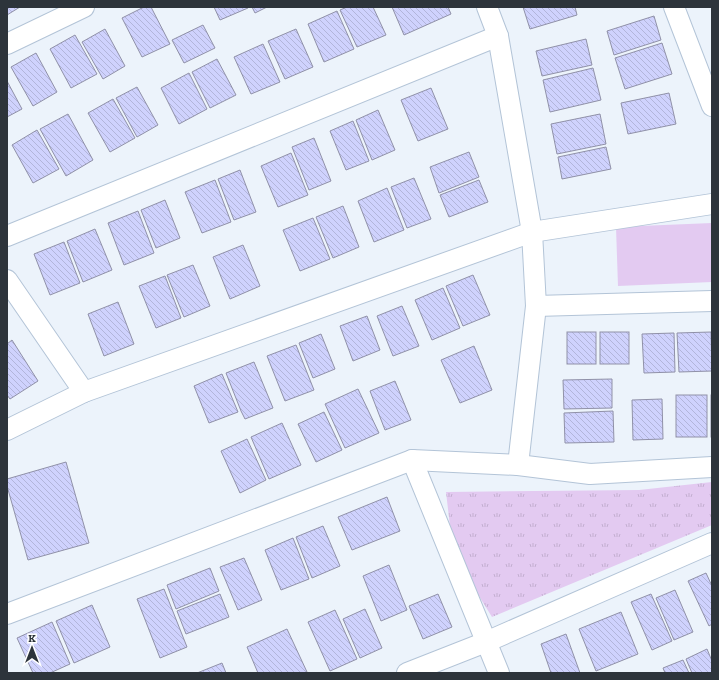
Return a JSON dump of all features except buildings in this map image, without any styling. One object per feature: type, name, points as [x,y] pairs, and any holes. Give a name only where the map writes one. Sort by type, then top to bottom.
[{"type":"street","points":[[7,44],[84,7]]},
{"type":"street","points":[[487,7],[498,36],[532,232],[536,306],[518,465]]},
{"type":"street","points":[[674,7],[712,106]]},
{"type":"street","points":[[7,236],[498,36]]},
{"type":"street","points":[[7,430],[84,392],[532,232],[712,204]]},
{"type":"street","points":[[7,280],[84,392]]},
{"type":"street","points":[[536,306],[712,301]]},
{"type":"street","points":[[412,460],[499,673]]},
{"type":"street","points":[[7,614],[412,460],[518,465],[590,474],[712,467]]},
{"type":"street","points":[[407,673],[486,642],[712,543]]},
{"type":"green space","points":[[712,223],[712,282],[618,286],[616,227]]},
{"type":"green space","points":[[712,482],[712,525],[492,617],[464,572],[450,526],[446,492],[639,490]]}]
